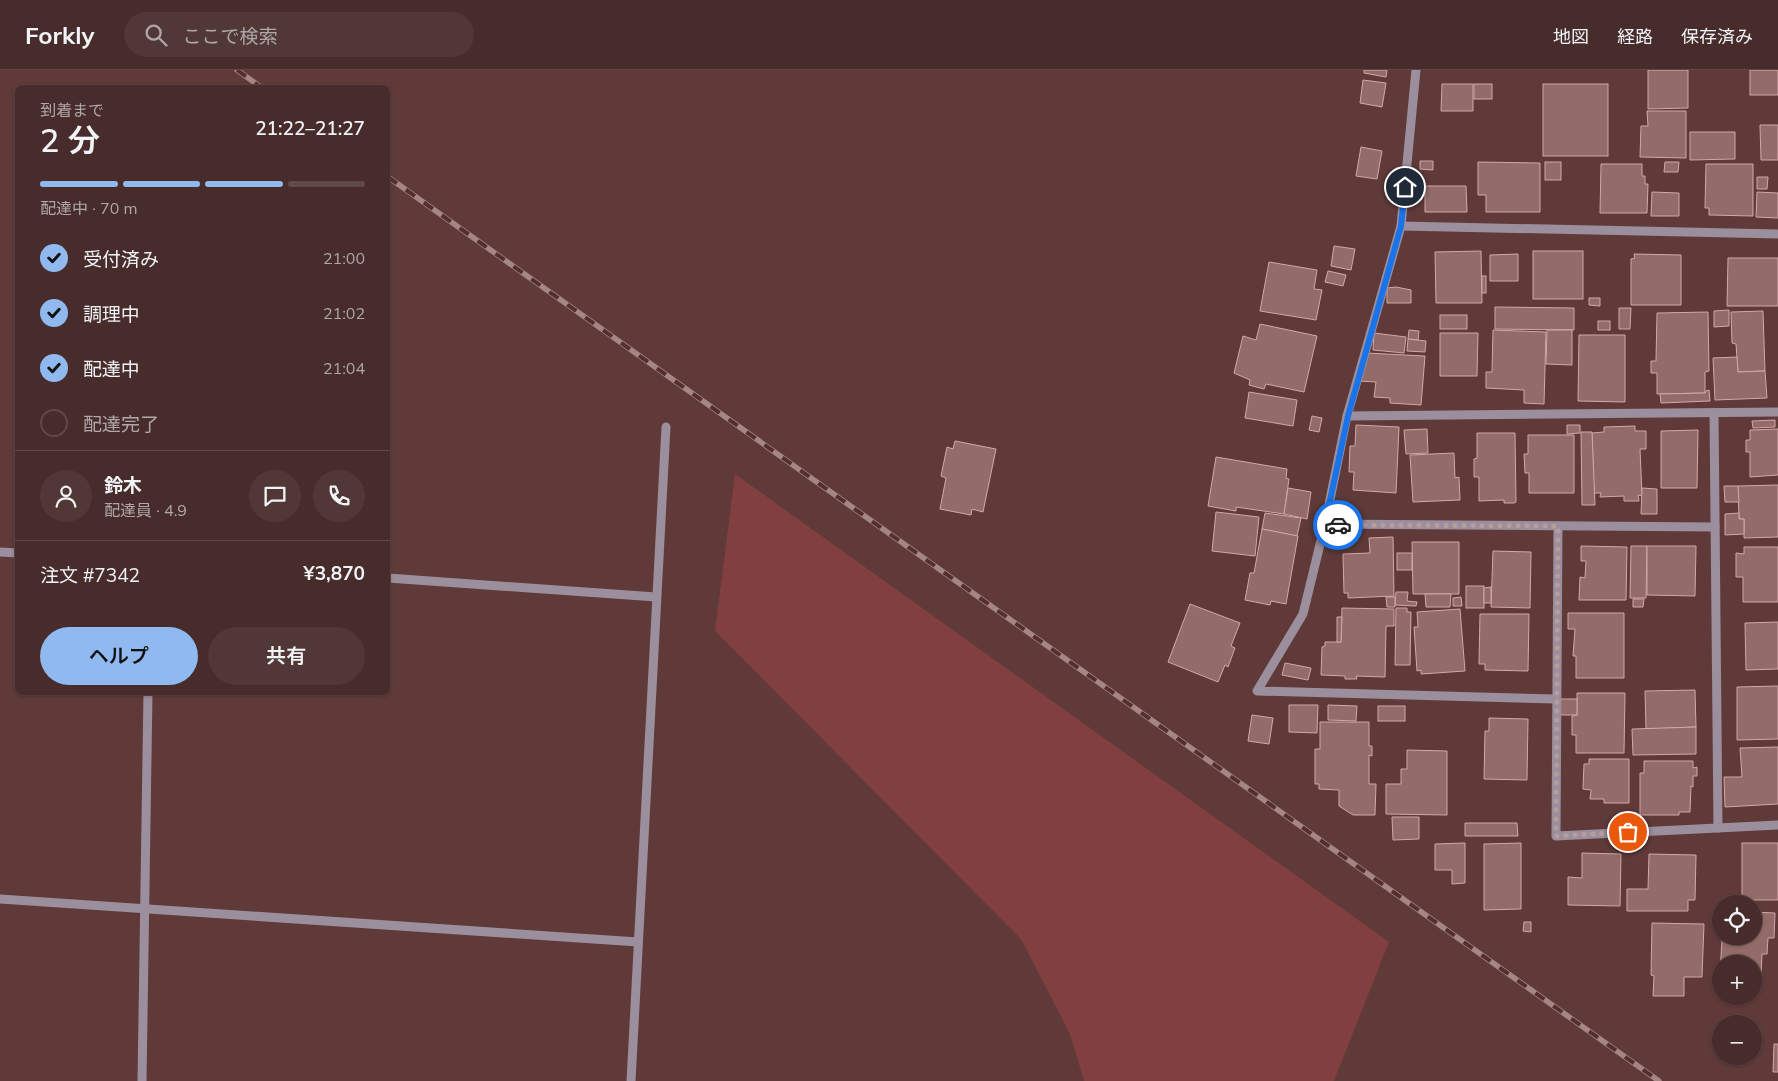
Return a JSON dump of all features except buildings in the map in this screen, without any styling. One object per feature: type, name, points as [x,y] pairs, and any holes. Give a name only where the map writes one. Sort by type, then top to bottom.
[{"type":"street","points":[[1416,70],[1401,226],[1348,416],[1325,524],[1303,614],[1257,691],[1556,699]]},
{"type":"street","points":[[1401,226],[1778,234]]},
{"type":"street","points":[[1348,416],[1778,412]]},
{"type":"street","points":[[1714,413],[1718,828]]},
{"type":"street","points":[[631,1081],[666,426]]},
{"type":"street","points":[[1325,524],[1716,527]]},
{"type":"street","points":[[1558,526],[1556,836],[1778,825]]},
{"type":"street","points":[[0,552],[15,553]]},
{"type":"street","points":[[390,578],[656,597]]},
{"type":"street","points":[[142,1081],[148,695]]},
{"type":"street","points":[[0,899],[638,942]]},
{"type":"shaded area","points":[[735,474],[1389,942],[1334,1081],[1084,1081],[1070,1034],[1021,939],[715,631]]},
{"type":"railway","points":[[237,70],[258,85]]},
{"type":"railway","points":[[390,178],[1659,1081]]},
{"type":"way so far","points":[[1338,525],[1558,526],[1556,836],[1628,832]]},
{"type":"route","points":[[1338,525],[1325,524],[1348,416],[1401,226],[1405,187]]}]
